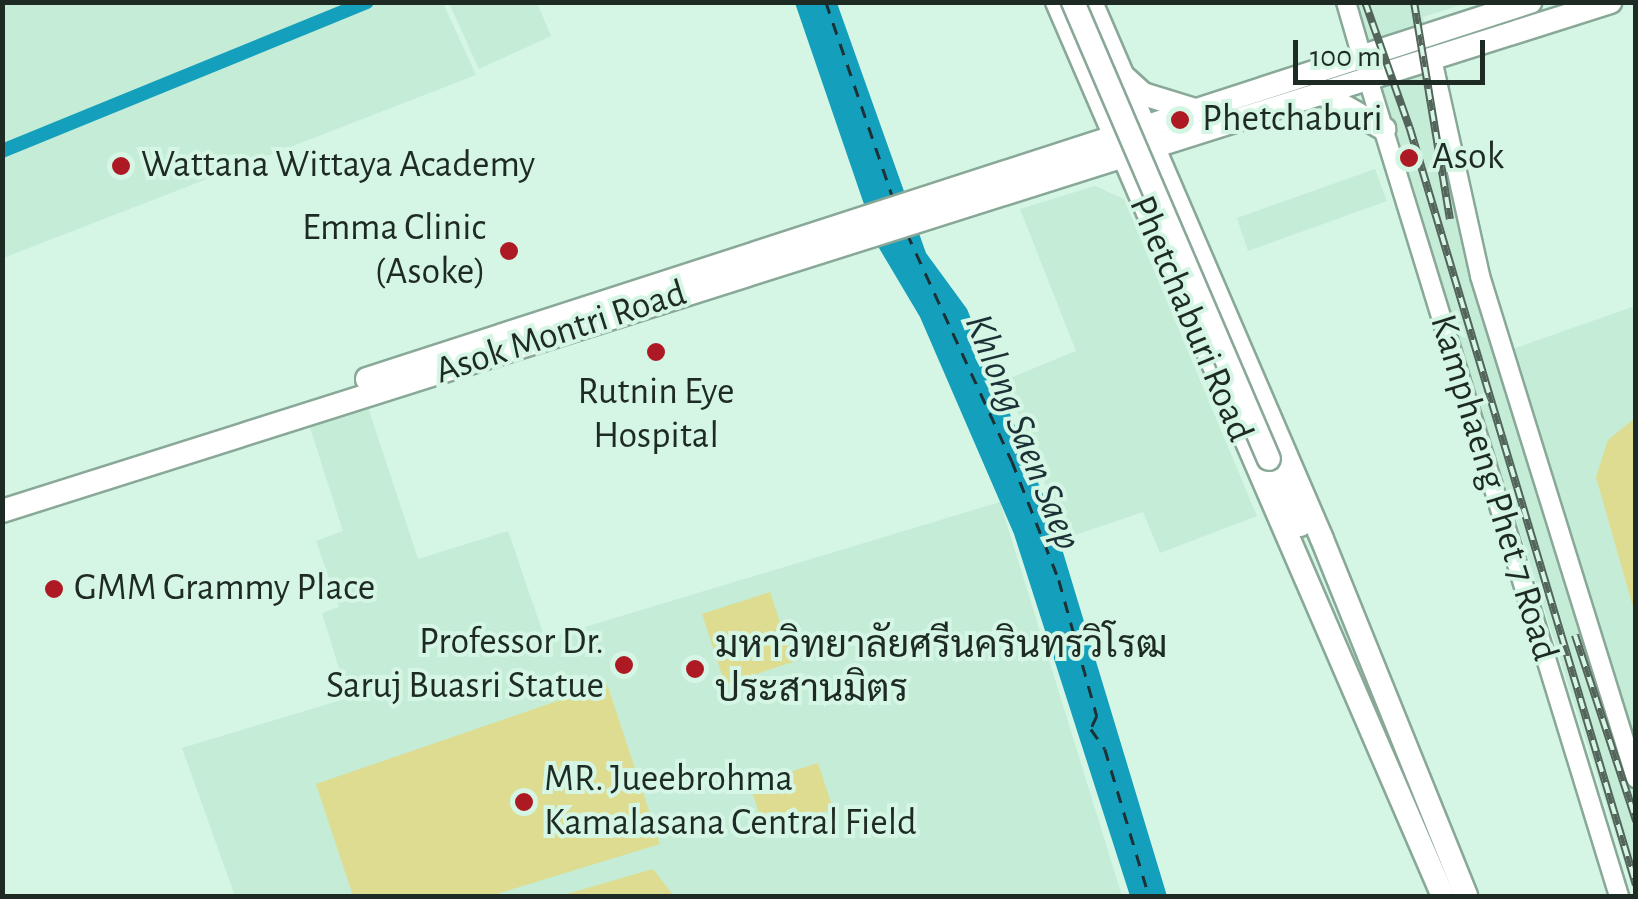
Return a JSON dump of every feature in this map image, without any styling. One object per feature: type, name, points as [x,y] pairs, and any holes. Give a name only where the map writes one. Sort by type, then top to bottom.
[{"type":"main road","points":[[1063,4],[1074,15],[1090,2]]},
{"type":"main road","name":"Phetchaburi Road","points":[[1090,2],[1354,619],[1466,896]]},
{"type":"main road","points":[[1146,135],[1219,124],[1321,94],[1365,68],[1530,2]]},
{"type":"main road","points":[[1146,135],[1193,109],[1365,68],[1432,59],[1610,2]]},
{"type":"main road","name":"Phetchaburi Road","points":[[1063,4],[1138,198],[1278,523],[1333,630],[1443,896]]},
{"type":"main road","name":"Phetchaburi Road","points":[[1063,4],[1269,459],[1311,547],[1354,619]]},
{"type":"main road","points":[[1121,74],[1143,94],[1193,109]]},
{"type":"main road","points":[[1092,84],[1096,119],[1074,158],[1138,198]]},
{"type":"main road","points":[[1321,94],[1384,130]]},
{"type":"main road","points":[[1168,185],[1180,152],[1219,124]]},
{"type":"main road","name":"Asok Montri Road","points":[[2,498],[1146,135]]},
{"type":"main road","name":"Asok Montri Road","points":[[2,511],[795,247]]},
{"type":"main road","points":[[1178,289],[1184,272],[1207,275]]},
{"type":"main road","name":"Phetchaburi Road","points":[[1311,547],[1333,630]]},
{"type":"street","name":"Kamphaeng Phet 7 Road","points":[[1346,2],[1619,896]]},
{"type":"street","name":"Kamphaeng Phet 7 Road","points":[[1432,59],[1480,276],[1636,778]]},
{"type":"shaded area","name":"Wattana Wittaya Academy","points":[[3,3],[443,3],[476,75],[3,258]]},
{"type":"shaded area","points":[[449,3],[537,3],[551,36],[479,69]]},
{"type":"shaded area","points":[[1353,3],[1466,3],[1423,17],[1510,350],[1635,306],[1635,896]]},
{"type":"shaded area","points":[[1375,169],[1387,201],[1248,251],[1237,218]]},
{"type":"shaded area","points":[[1095,186],[1124,199],[1257,516],[1160,553],[1143,512],[1066,538],[1005,380],[1076,351],[1020,209]]},
{"type":"shaded area","name":"มหาวิทยาลัยศรีนครินทรวิโรฒ ประสานมิตร","points":[[367,404],[418,559],[508,531],[545,639],[1000,502],[1122,896],[235,896],[182,748],[348,698],[322,613],[339,607],[316,541],[343,531],[308,421]]},
{"type":"shaded area","points":[[1635,418],[1635,614],[1596,477],[1608,440]]},
{"type":"shaded area","points":[[770,592],[793,662],[725,684],[702,614]]},
{"type":"shaded area","name":"MR. Jueebrohma Kamalasana Central Field","points":[[607,684],[660,844],[490,896],[353,896],[316,784]]},
{"type":"shaded area","points":[[818,763],[833,809],[765,832],[750,785]]},
{"type":"shaded area","points":[[653,869],[674,896],[560,896]]},
{"type":"water","name":"Khlong Saen Saep","points":[[795,3],[837,3],[926,253],[967,309],[1053,519],[1167,896],[1130,896],[1014,534],[920,317],[879,248]]},
{"type":"waterway","points":[[2,151],[367,2]]},
{"type":"ferry route","points":[[826,2],[893,198]]},
{"type":"ferry route","points":[[907,233],[1012,461],[1059,580],[1097,716],[1091,729],[1105,749],[1149,896]]},
{"type":"railway","points":[[1365,2],[1410,129],[1636,885]]},
{"type":"railway","points":[[1414,2],[1450,219]]},
{"type":"railway","points":[[1575,635],[1636,821]]},
{"type":"place","name":"Phetchaburi","points":[[1180,120]]},
{"type":"place","name":"Asok","points":[[1409,158]]},
{"type":"place","name":"Wattana Wittaya Academy","points":[[121,166]]},
{"type":"place","name":"Emma Clinic (Asoke)","points":[[509,251]]},
{"type":"place","name":"Rutnin Eye Hospital","points":[[656,352]]},
{"type":"place","name":"GMM Grammy Place","points":[[54,589]]},
{"type":"place","name":"Professor Dr. Saruj Buasri Statue","points":[[624,665]]},
{"type":"place","name":"มหาวิทยาลัยศรีนครินทรวิโรฒ ประสานมิตร","points":[[695,669]]},
{"type":"place","name":"MR. Jueebrohma Kamalasana Central Field","points":[[524,802]]}]
